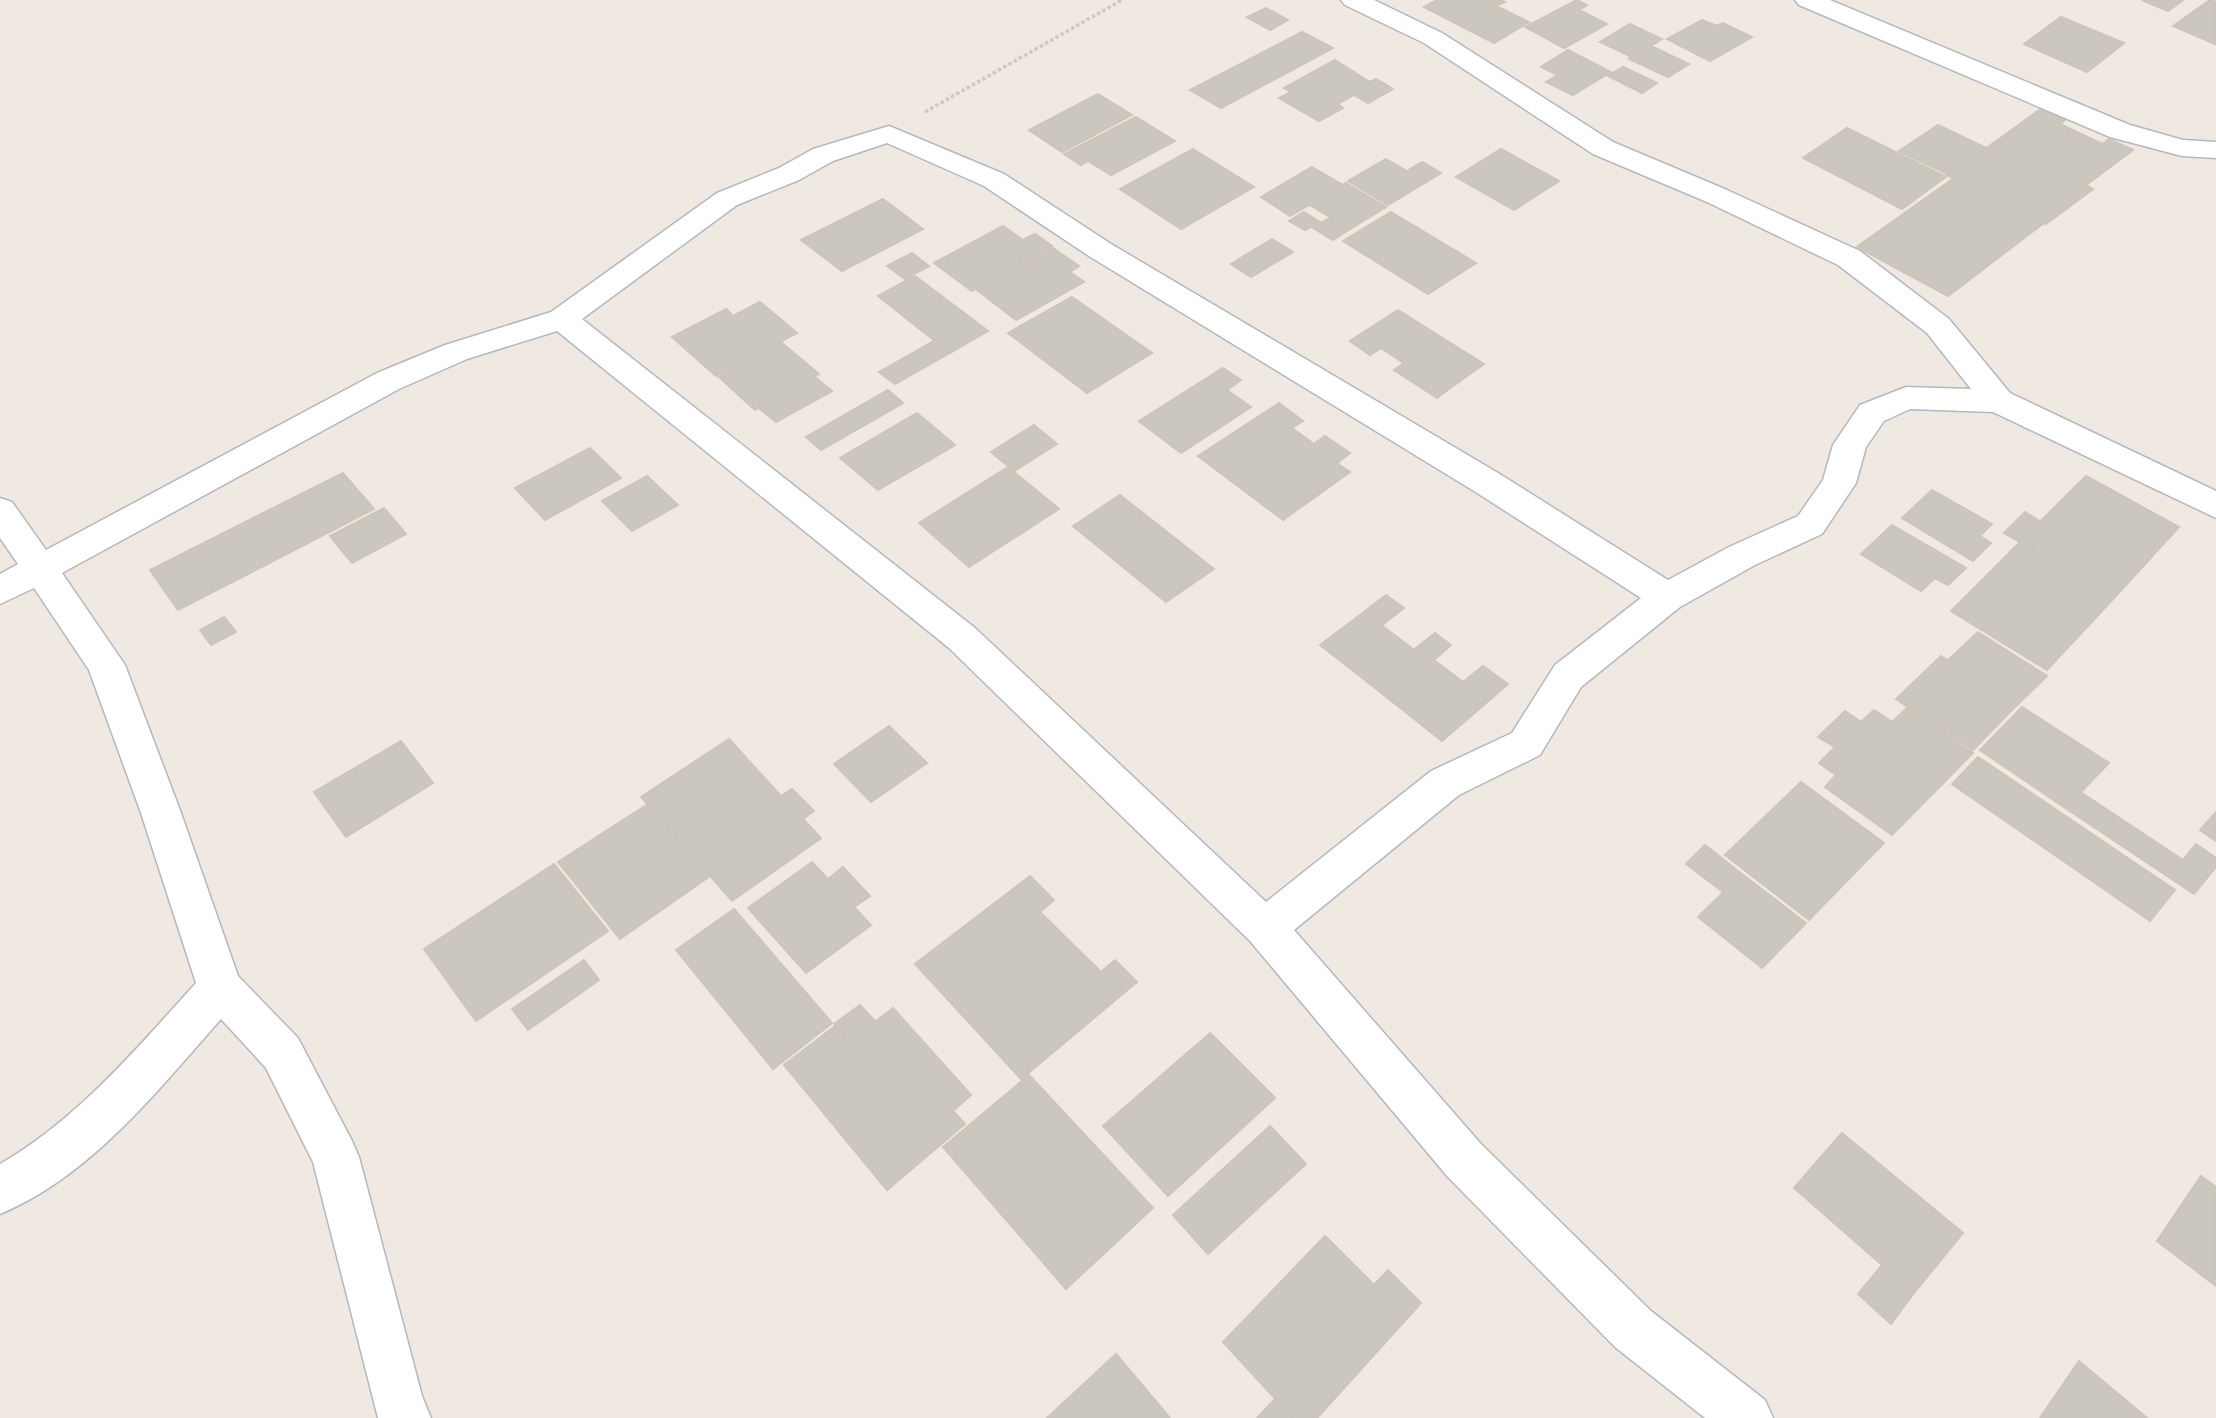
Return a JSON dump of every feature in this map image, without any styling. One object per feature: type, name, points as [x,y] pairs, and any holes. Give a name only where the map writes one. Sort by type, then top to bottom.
[{"type":"street","points":[[1354,0],[1433,38],[1603,148],[1717,196],[1849,258],[1938,326],[1998,401]]},
{"type":"street","points":[[1808,0],[1850,8],[2120,131],[2182,148],[2216,150]]},
{"type":"street","points":[[0,590],[250,458],[388,381],[456,352],[562,319],[727,199],[789,174],[823,155],[889,134],[994,180],[1100,250],[1486,482],[1667,597]]},
{"type":"street","points":[[562,319],[962,638],[1265,928],[1464,1160],[1633,1329],[1747,1418]]},
{"type":"street","points":[[1265,928],[1445,783],[1526,744],[1568,676],[1667,597],[1742,556],[1810,525],[1839,483],[1850,445],[1872,413],[1906,397],[1998,401],[2216,506]]},
{"type":"street","points":[[0,511],[106,665],[162,813],[220,988],[282,1053],[335,1157],[397,1405],[405,1418]]},
{"type":"street","points":[[0,1190],[26,1177],[114,1105],[220,988]]},
{"type":"path","points":[[889,134],[1122,0]]},
{"type":"building","points":[[1437,0],[1501,0],[1505,2],[1496,6],[1529,22],[1494,43],[1424,7]]},
{"type":"building","points":[[1577,0],[1587,5],[1579,10],[1607,24],[1564,48],[1525,27]]},
{"type":"building","points":[[2142,0],[2183,0],[2168,11]]},
{"type":"building","points":[[2210,0],[2216,2],[2215,44],[2173,26]]},
{"type":"building","points":[[1266,8],[1288,20],[1270,30],[1247,17]]},
{"type":"building","points":[[2061,17],[2124,43],[2087,72],[2024,44]]},
{"type":"building","points":[[1702,20],[1717,26],[1723,23],[1752,37],[1710,61],[1667,39]]},
{"type":"building","points":[[1630,24],[1662,39],[1632,57],[1600,42]]},
{"type":"building","points":[[1302,32],[1333,48],[1221,108],[1190,90]]},
{"type":"building","points":[[1651,46],[1689,64],[1668,77],[1629,59]]},
{"type":"building","points":[[1568,50],[1611,72],[1584,88],[1541,67]]},
{"type":"building","points":[[1335,60],[1370,82],[1376,79],[1393,89],[1368,103],[1354,95],[1338,104],[1343,108],[1319,121],[1279,98],[1291,92],[1284,88]]},
{"type":"building","points":[[1623,67],[1657,83],[1642,93],[1608,76]]},
{"type":"building","points":[[1558,75],[1584,88],[1573,95],[1546,82]]},
{"type":"building","points":[[1098,94],[1132,115],[1062,152],[1029,130]]},
{"type":"building","points":[[2042,108],[2066,119],[2060,124],[2102,144],[2109,139],[2133,150],[2086,185],[1995,142]]},
{"type":"building","points":[[1136,117],[1175,141],[1111,175],[1088,161],[1081,165],[1064,154]]},
{"type":"building","points":[[1938,125],[1986,148],[1947,174],[1899,151]]},
{"type":"building","points":[[1847,128],[1946,177],[1902,209],[1803,158]]},
{"type":"building","points":[[1995,142],[2093,189],[2046,224],[1947,175]]},
{"type":"building","points":[[1193,149],[1254,187],[1181,229],[1120,189]]},
{"type":"building","points":[[1501,149],[1559,181],[1514,210],[1456,177]]},
{"type":"building","points":[[1386,159],[1407,171],[1422,162],[1441,173],[1388,205],[1348,181]]},
{"type":"building","points":[[1312,167],[1343,185],[1290,216],[1261,197]]},
{"type":"building","points":[[1954,178],[2044,223],[1948,296],[1857,247]]},
{"type":"building","points":[[1346,183],[1386,207],[1350,229],[1310,205]]},
{"type":"building","points":[[883,199],[923,229],[842,271],[801,240]]},
{"type":"building","points":[[1304,212],[1320,222],[1305,230],[1289,221]]},
{"type":"building","points":[[1391,212],[1476,263],[1428,294],[1343,241]]},
{"type":"building","points":[[1331,217],[1350,229],[1333,240],[1313,228]]},
{"type":"building","points":[[1003,226],[1023,240],[1035,234],[1052,246],[972,291],[934,263]]},
{"type":"building","points":[[1272,239],[1293,252],[1251,277],[1231,264]]},
{"type":"building","points":[[1053,248],[1079,266],[1070,272],[1084,282],[1016,320],[977,290]]},
{"type":"building","points":[[912,253],[929,266],[905,279],[887,266]]},
{"type":"building","points":[[915,276],[988,331],[950,353],[878,296]]},
{"type":"building","points":[[1072,297],[1152,353],[1087,393],[1008,333]]},
{"type":"building","points":[[760,302],[797,333],[716,376],[672,337],[726,309],[733,316]]},
{"type":"building","points":[[1398,310],[1484,364],[1446,391],[1381,348],[1370,355],[1350,341]]},
{"type":"building","points":[[934,341],[950,353],[895,384],[879,372]]},
{"type":"building","points":[[782,343],[819,374],[755,410],[719,377]]},
{"type":"building","points":[[1404,363],[1446,391],[1437,398],[1394,370]]},
{"type":"building","points":[[1223,368],[1241,380],[1227,390],[1251,407],[1181,453],[1139,421]]},
{"type":"building","points":[[816,378],[832,391],[776,422],[760,409]]},
{"type":"building","points":[[888,390],[903,403],[821,450],[806,437]]},
{"type":"building","points":[[1279,403],[1303,421],[1292,428],[1314,444],[1325,436],[1350,453],[1337,463],[1350,472],[1283,520],[1198,456]]},
{"type":"building","points":[[917,413],[955,445],[878,490],[840,458]]},
{"type":"building","points":[[1034,425],[1057,444],[1014,471],[991,452]]},
{"type":"building","points":[[590,448],[621,478],[545,520],[515,488]]},
{"type":"building","points":[[1008,467],[1059,509],[969,567],[919,523]]},
{"type":"building","points":[[343,473],[374,509],[178,610],[150,570]]},
{"type":"building","points":[[647,476],[678,505],[632,531],[602,501]]},
{"type":"building","points":[[2086,476],[2179,527],[2115,597],[2020,542]]},
{"type":"building","points":[[1932,490],[1992,524],[1980,536],[1991,543],[1973,561],[1902,518]]},
{"type":"building","points":[[1120,495],[1214,569],[1166,602],[1073,526]]},
{"type":"building","points":[[384,508],[406,534],[352,563],[330,536]]},
{"type":"building","points":[[2025,512],[2041,522],[2020,542],[2004,533]]},
{"type":"building","points":[[1892,525],[1966,568],[1948,585],[1935,578],[1921,591],[1861,554]]},
{"type":"building","points":[[2020,542],[2115,597],[2047,670],[1951,611]]},
{"type":"building","points":[[1386,595],[1404,608],[1382,625],[1364,612]]},
{"type":"building","points":[[1364,612],[1413,649],[1370,684],[1320,645]]},
{"type":"building","points":[[224,617],[236,632],[211,645],[200,630]]},
{"type":"building","points":[[1978,632],[2047,676],[2017,705],[1948,660]]},
{"type":"building","points":[[1435,633],[1451,645],[1434,660],[1463,682],[1483,666],[1508,684],[1442,741],[1370,684]]},
{"type":"building","points":[[1941,656],[2017,705],[1973,750],[1896,699]]},
{"type":"building","points":[[2022,707],[2109,763],[2081,792],[2070,785],[2055,801],[1980,750]]},
{"type":"building","points":[[1907,708],[1973,753],[1892,835],[1825,787],[1836,775],[1819,763],[1835,747],[1818,737],[1845,711],[1861,722],[1874,710],[1892,722]]},
{"type":"building","points":[[889,726],[927,763],[871,802],[834,764]]},
{"type":"building","points":[[729,739],[781,796],[792,789],[814,811],[803,819],[821,838],[732,901],[641,797]]},
{"type":"building","points":[[401,741],[433,783],[346,837],[314,792]]},
{"type":"building","points":[[1978,757],[2175,890],[2150,921],[1952,784]]},
{"type":"building","points":[[1801,782],[1884,843],[1809,920],[1725,855]]},
{"type":"building","points":[[2070,785],[2183,860],[2196,844],[2216,858],[2216,867],[2194,894],[2055,801]]},
{"type":"building","points":[[648,804],[710,876],[620,939],[558,862]]},
{"type":"building","points":[[2216,812],[2216,841],[2200,830]]},
{"type":"building","points":[[1705,845],[1742,874],[1723,892],[1686,864]]},
{"type":"building","points":[[812,862],[828,879],[843,867],[870,896],[854,907],[871,925],[806,973],[748,908]]},
{"type":"building","points":[[554,864],[608,931],[476,1021],[424,949]]},
{"type":"building","points":[[1742,874],[1806,923],[1762,968],[1698,917]]},
{"type":"building","points":[[1030,876],[1054,900],[1040,912],[1101,972],[1115,960],[1137,982],[1021,1079],[915,964]]},
{"type":"building","points":[[734,909],[832,1023],[773,1069],[676,950]]},
{"type":"building","points":[[584,960],[599,980],[528,1030],[512,1009]]},
{"type":"building","points":[[860,1005],[876,1022],[849,1042],[834,1024]]},
{"type":"building","points":[[893,1008],[971,1095],[953,1111],[965,1124],[887,1190],[784,1065],[835,1026],[849,1042]]},
{"type":"building","points":[[1210,1033],[1275,1098],[1168,1196],[1103,1126]]},
{"type":"building","points":[[1029,1075],[1153,1208],[1066,1289],[943,1147]]},
{"type":"building","points":[[1270,1126],[1306,1164],[1208,1254],[1173,1215]]},
{"type":"building","points":[[1842,1133],[1963,1233],[1914,1293],[1794,1188]]},
{"type":"building","points":[[2201,1176],[2216,1187],[2216,1286],[2157,1241]]},
{"type":"building","points":[[1325,1236],[1374,1285],[1388,1270],[1421,1303],[1317,1418],[1293,1418],[1223,1342]]},
{"type":"building","points":[[1882,1265],[1914,1293],[1891,1324],[1858,1294]]},
{"type":"building","points":[[1116,1354],[1170,1418],[1047,1418]]},
{"type":"building","points":[[2079,1361],[2147,1418],[2040,1418]]},
{"type":"building","points":[[1275,1399],[1292,1418],[1257,1418]]}]
